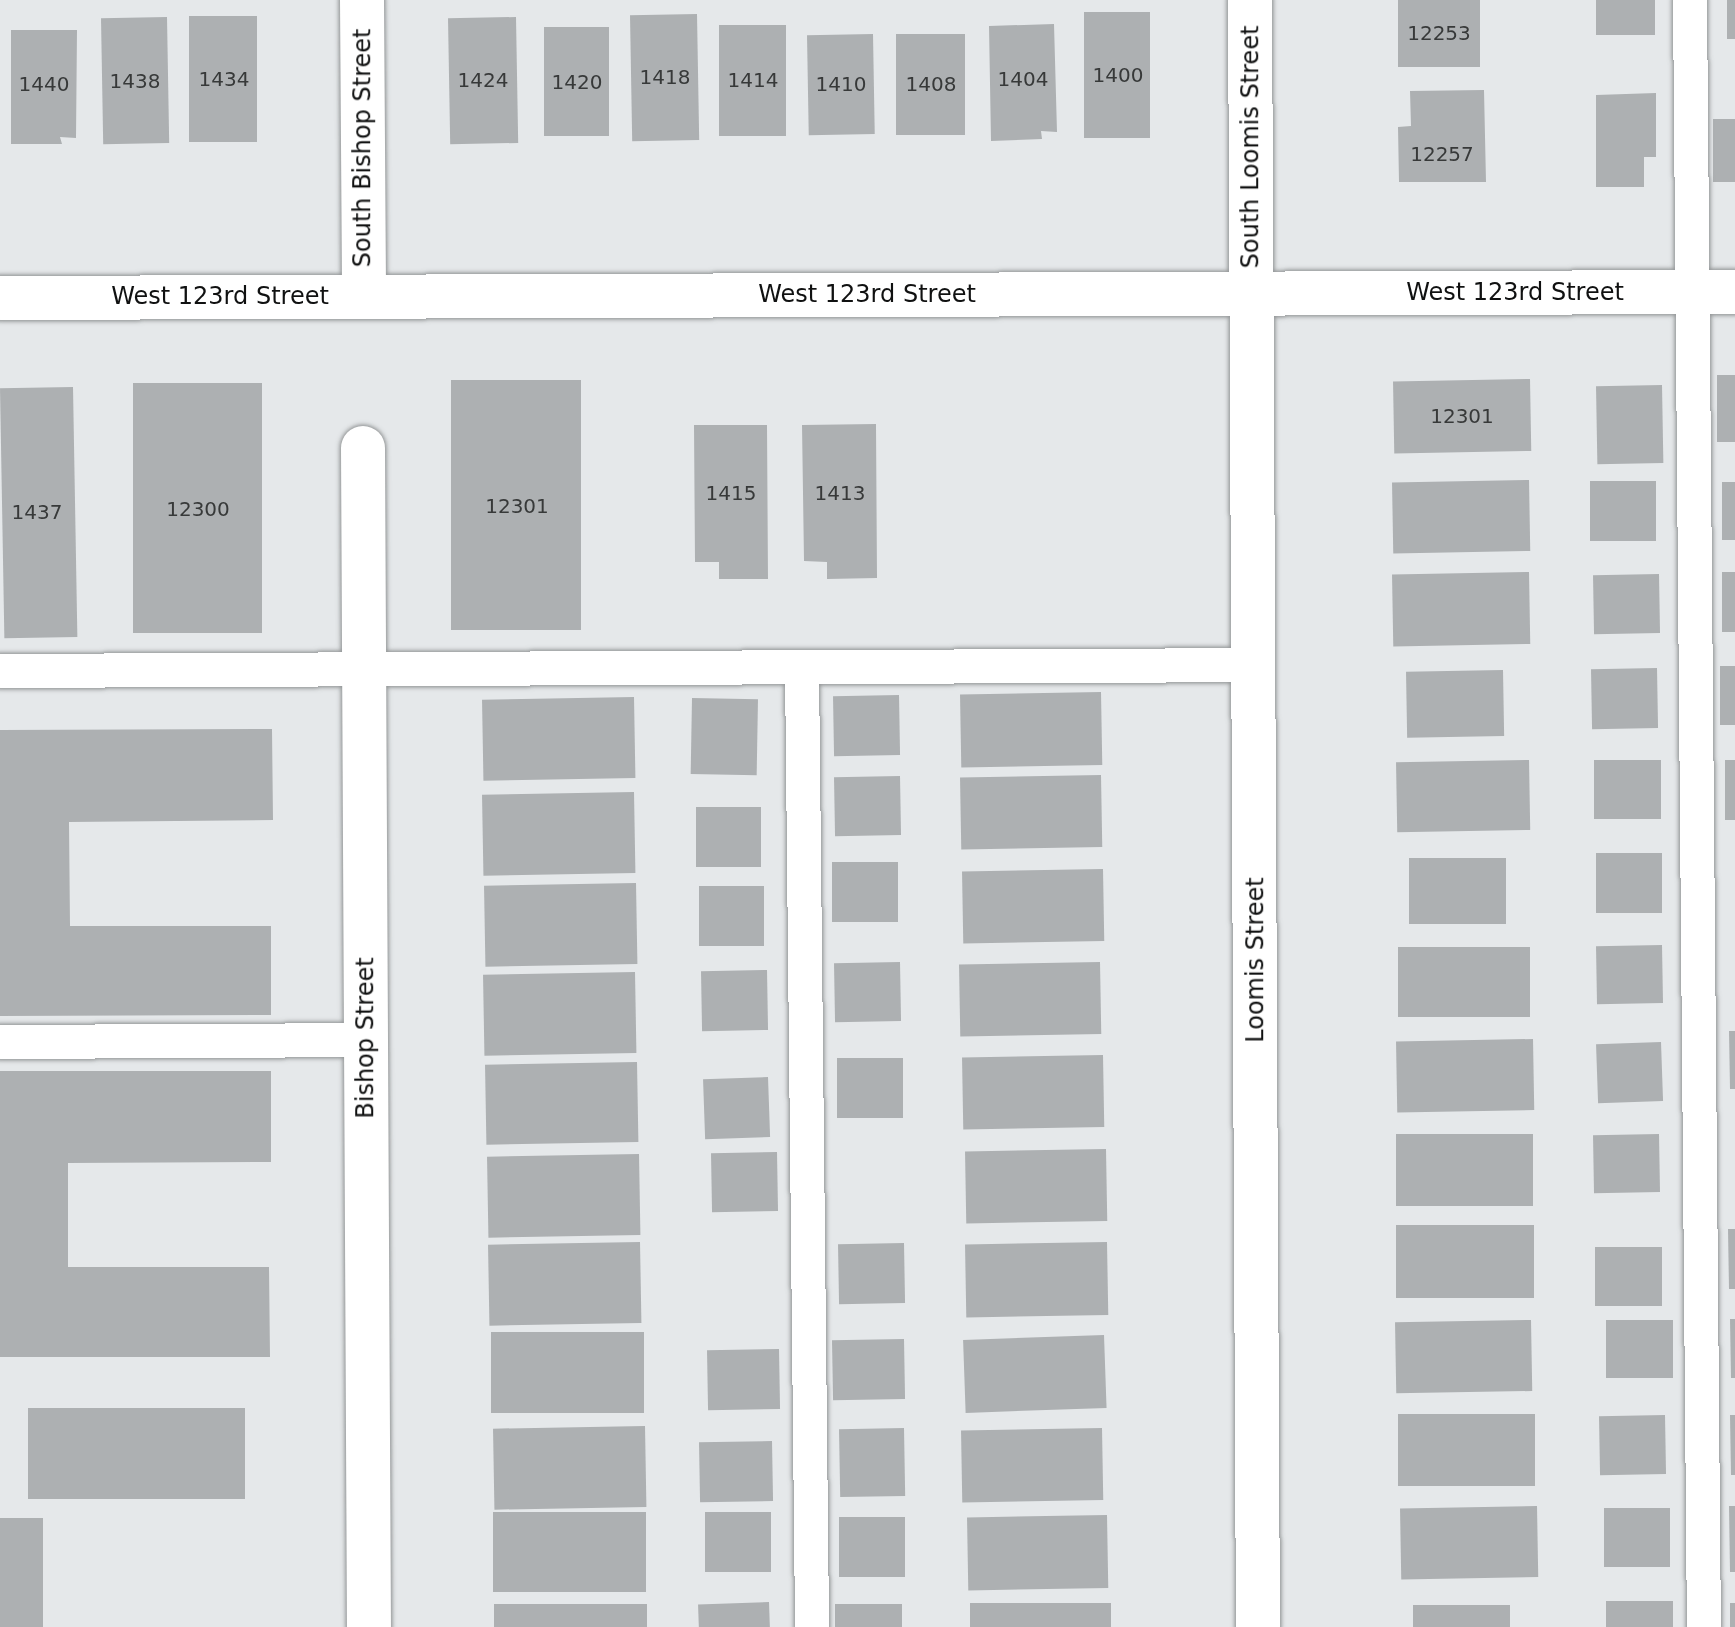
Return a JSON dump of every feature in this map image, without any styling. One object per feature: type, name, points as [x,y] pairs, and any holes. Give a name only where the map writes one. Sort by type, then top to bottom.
[{"type":"street","name":"South Bishop Street","points":[[362,0],[364,297]]},
{"type":"street","name":"South Loomis Street","points":[[1250,0],[1252,294]]},
{"type":"street","name":"West 123rd Street","points":[[0,298],[1735,292]]},
{"type":"street","name":"Loomis Street","points":[[1252,294],[1258,1627]]},
{"type":"street","name":"Bishop Street","points":[[363,448],[369,1627]]},
{"type":"lane","points":[[1690,0],[1704,1627]]},
{"type":"lane","points":[[0,671],[1254,665]]},
{"type":"lane","points":[[802,667],[812,1627]]},
{"type":"lane","points":[[0,1042],[366,1040]]},
{"type":"building","points":[[1398,0],[1480,0],[1480,67],[1398,67]]},
{"type":"building","points":[[1596,0],[1655,0],[1655,35],[1596,35]]},
{"type":"building","points":[[1727,0],[1735,0],[1735,39],[1727,39]]},
{"type":"building","points":[[1084,12],[1150,12],[1150,138],[1084,138]]},
{"type":"building","points":[[697,14],[699,140],[632,141],[630,15]]},
{"type":"building","points":[[189,16],[257,16],[257,142],[189,142]]},
{"type":"building","points":[[167,17],[169,143],[103,144],[101,18]]},
{"type":"building","points":[[516,17],[518,143],[450,144],[448,18]]},
{"type":"building","points":[[1054,24],[1057,132],[1041,131],[1042,139],[991,141],[989,26]]},
{"type":"building","points":[[719,25],[786,25],[786,136],[719,136]]},
{"type":"building","points":[[544,27],[609,27],[609,136],[544,136]]},
{"type":"building","points":[[11,30],[77,30],[76,138],[60,137],[62,144],[11,144]]},
{"type":"building","points":[[873,34],[875,134],[809,135],[807,35]]},
{"type":"building","points":[[896,34],[965,34],[965,135],[896,135]]},
{"type":"building","points":[[1484,90],[1486,182],[1399,182],[1398,127],[1411,126],[1410,91]]},
{"type":"building","points":[[1656,93],[1656,157],[1644,157],[1644,187],[1596,187],[1596,95]]},
{"type":"building","points":[[1713,119],[1735,119],[1735,182],[1713,182]]},
{"type":"building","points":[[1717,375],[1735,375],[1735,442],[1717,442]]},
{"type":"building","points":[[1530,379],[1531,451],[1394,453],[1393,381]]},
{"type":"building","points":[[451,380],[581,380],[581,630],[451,630]]},
{"type":"building","points":[[133,383],[262,383],[262,633],[133,633]]},
{"type":"building","points":[[1662,385],[1663,463],[1597,464],[1596,386]]},
{"type":"building","points":[[73,387],[77,637],[4,638],[0,388]]},
{"type":"building","points":[[876,424],[877,578],[827,579],[827,562],[804,561],[802,425]]},
{"type":"building","points":[[694,425],[767,425],[768,579],[719,579],[719,562],[695,562]]},
{"type":"building","points":[[1529,480],[1530,551],[1393,553],[1392,482]]},
{"type":"building","points":[[1590,481],[1656,481],[1656,541],[1590,541]]},
{"type":"building","points":[[1722,482],[1735,482],[1735,540],[1722,540]]},
{"type":"building","points":[[1529,572],[1530,644],[1393,646],[1392,574]]},
{"type":"building","points":[[1722,572],[1735,572],[1735,632],[1722,632]]},
{"type":"building","points":[[1659,574],[1660,633],[1594,634],[1593,575]]},
{"type":"building","points":[[1720,666],[1735,666],[1735,725],[1720,725]]},
{"type":"building","points":[[1657,668],[1658,728],[1592,729],[1591,669]]},
{"type":"building","points":[[1503,670],[1504,736],[1407,738],[1406,672]]},
{"type":"building","points":[[1101,692],[1102,765],[961,767],[960,694]]},
{"type":"building","points":[[899,695],[900,755],[834,756],[833,696]]},
{"type":"building","points":[[634,697],[635,778],[483,781],[482,700]]},
{"type":"building","points":[[692,698],[758,699],[757,775],[691,774]]},
{"type":"building","points":[[272,729],[273,820],[69,822],[70,926],[271,926],[271,1015],[0,1016],[0,730]]},
{"type":"building","points":[[1529,760],[1530,830],[1397,832],[1396,762]]},
{"type":"building","points":[[1594,760],[1661,760],[1661,819],[1594,819]]},
{"type":"building","points":[[1725,760],[1735,760],[1735,820],[1725,820]]},
{"type":"building","points":[[1101,775],[1102,847],[961,849],[960,777]]},
{"type":"building","points":[[900,776],[901,835],[835,836],[834,777]]},
{"type":"building","points":[[634,792],[635,873],[483,876],[482,795]]},
{"type":"building","points":[[696,807],[761,807],[761,867],[696,867]]},
{"type":"building","points":[[1596,853],[1662,853],[1662,913],[1596,913]]},
{"type":"building","points":[[1409,858],[1506,858],[1506,924],[1409,924]]},
{"type":"building","points":[[832,862],[898,862],[898,922],[832,922]]},
{"type":"building","points":[[1103,869],[1104,941],[963,943],[962,871]]},
{"type":"building","points":[[636,883],[637,964],[485,967],[484,886]]},
{"type":"building","points":[[699,886],[764,886],[764,946],[699,946]]},
{"type":"building","points":[[1662,945],[1663,1003],[1597,1004],[1596,946]]},
{"type":"building","points":[[1398,947],[1530,947],[1530,1017],[1398,1017]]},
{"type":"building","points":[[900,962],[901,1021],[835,1022],[834,963]]},
{"type":"building","points":[[1100,962],[1101,1034],[960,1036],[959,964]]},
{"type":"building","points":[[767,970],[768,1030],[702,1031],[701,971]]},
{"type":"building","points":[[635,972],[636,1053],[484,1056],[483,975]]},
{"type":"building","points":[[1729,1031],[1735,1031],[1735,1089],[1730,1089]]},
{"type":"building","points":[[1533,1039],[1534,1110],[1397,1112],[1396,1041]]},
{"type":"building","points":[[1661,1042],[1663,1101],[1598,1103],[1596,1044]]},
{"type":"building","points":[[1103,1055],[1104,1127],[963,1129],[962,1057]]},
{"type":"building","points":[[837,1058],[903,1058],[903,1118],[837,1118]]},
{"type":"building","points":[[637,1062],[638,1142],[486,1145],[485,1065]]},
{"type":"building","points":[[0,1071],[271,1071],[271,1162],[68,1163],[68,1267],[269,1267],[270,1357],[0,1357]]},
{"type":"building","points":[[768,1077],[770,1137],[705,1139],[703,1079]]},
{"type":"building","points":[[1396,1134],[1533,1134],[1533,1206],[1396,1206]]},
{"type":"building","points":[[1659,1134],[1660,1192],[1594,1193],[1593,1135]]},
{"type":"building","points":[[1106,1149],[1107,1221],[966,1223],[965,1151]]},
{"type":"building","points":[[777,1152],[778,1211],[712,1212],[711,1153]]},
{"type":"building","points":[[639,1154],[640,1235],[488,1238],[487,1157]]},
{"type":"building","points":[[1396,1225],[1534,1225],[1534,1298],[1396,1298]]},
{"type":"building","points":[[1728,1229],[1735,1229],[1735,1289],[1729,1289]]},
{"type":"building","points":[[640,1242],[641,1323],[489,1326],[488,1245]]},
{"type":"building","points":[[1107,1242],[1108,1315],[966,1317],[965,1244]]},
{"type":"building","points":[[904,1243],[905,1303],[839,1304],[838,1244]]},
{"type":"building","points":[[1595,1247],[1662,1247],[1662,1306],[1595,1306]]},
{"type":"building","points":[[1730,1319],[1735,1319],[1735,1378],[1731,1378]]},
{"type":"building","points":[[1531,1320],[1532,1391],[1396,1393],[1395,1322]]},
{"type":"building","points":[[1606,1320],[1673,1320],[1673,1378],[1606,1378]]},
{"type":"building","points":[[491,1332],[644,1332],[644,1413],[491,1413]]},
{"type":"building","points":[[1104,1335],[1107,1408],[966,1413],[963,1340]]},
{"type":"building","points":[[904,1339],[905,1399],[833,1400],[832,1340]]},
{"type":"building","points":[[779,1349],[780,1409],[708,1410],[707,1350]]},
{"type":"building","points":[[28,1408],[245,1408],[245,1499],[28,1499]]},
{"type":"building","points":[[1398,1414],[1535,1414],[1535,1486],[1398,1486]]},
{"type":"building","points":[[1665,1415],[1666,1474],[1600,1475],[1599,1416]]},
{"type":"building","points":[[1730,1415],[1735,1415],[1735,1475],[1731,1475]]},
{"type":"building","points":[[645,1426],[646,1507],[494,1510],[493,1429]]},
{"type":"building","points":[[904,1428],[905,1496],[840,1497],[839,1429]]},
{"type":"building","points":[[1102,1428],[1103,1500],[962,1502],[961,1430]]},
{"type":"building","points":[[772,1441],[773,1501],[700,1502],[699,1442]]},
{"type":"building","points":[[1537,1506],[1538,1577],[1401,1579],[1400,1508]]},
{"type":"building","points":[[1729,1506],[1735,1506],[1735,1572],[1730,1572]]},
{"type":"building","points":[[1604,1508],[1670,1508],[1670,1567],[1604,1567]]},
{"type":"building","points":[[493,1512],[646,1512],[646,1592],[493,1592]]},
{"type":"building","points":[[705,1512],[771,1512],[771,1572],[705,1572]]},
{"type":"building","points":[[1107,1515],[1108,1588],[968,1590],[967,1517]]},
{"type":"building","points":[[839,1517],[905,1517],[905,1577],[839,1577]]},
{"type":"building","points":[[0,1518],[43,1518],[43,1627],[0,1627]]},
{"type":"building","points":[[1606,1601],[1673,1601],[1673,1627],[1606,1627]]},
{"type":"building","points":[[769,1602],[770,1627],[699,1627],[698,1604]]},
{"type":"building","points":[[970,1603],[1111,1603],[1111,1627],[970,1627]]},
{"type":"building","points":[[1730,1603],[1735,1603],[1735,1627],[1730,1627]]},
{"type":"building","points":[[494,1604],[647,1604],[647,1627],[494,1627]]},
{"type":"building","points":[[835,1604],[902,1604],[902,1627],[835,1627]]},
{"type":"building","points":[[1413,1605],[1510,1605],[1510,1627],[1413,1627]]}]
